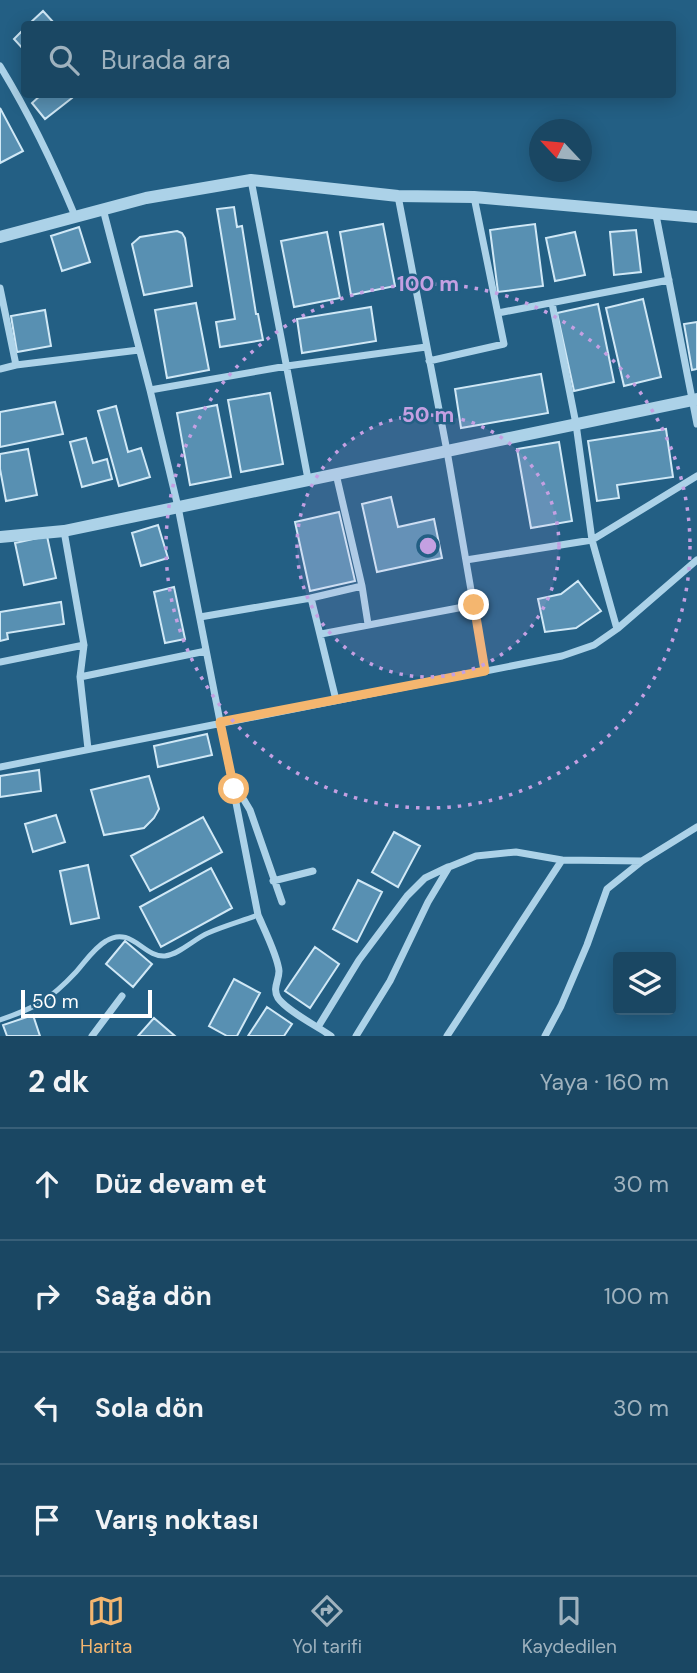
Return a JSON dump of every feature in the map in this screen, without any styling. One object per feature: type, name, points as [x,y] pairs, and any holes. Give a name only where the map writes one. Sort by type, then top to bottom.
[{"type":"street","points":[[0,66],[40,135],[75,216]]},
{"type":"street","points":[[0,237],[146,198],[251,180],[398,196],[474,197],[697,217]]},
{"type":"street","points":[[251,180],[307,479]]},
{"type":"street","points":[[398,196],[447,451],[485,671]]},
{"type":"street","points":[[429,361],[504,344],[474,197]]},
{"type":"street","points":[[103,209],[178,507],[258,915],[279,972],[275,989],[278,998],[291,1010],[331,1036]]},
{"type":"street","points":[[656,215],[695,399],[697,424]]},
{"type":"street","points":[[498,313],[669,280]]},
{"type":"street","points":[[0,288],[16,365]]},
{"type":"street","points":[[552,303],[576,424],[592,540],[617,629]]},
{"type":"street","points":[[150,390],[287,366],[426,347]]},
{"type":"street","points":[[0,369],[138,350]]},
{"type":"street","points":[[0,537],[64,531],[695,399]]},
{"type":"street","points":[[336,474],[368,624]]},
{"type":"street","points":[[466,560],[592,540],[697,476]]},
{"type":"street","points":[[64,531],[83,645],[80,677],[88,750]]},
{"type":"street","points":[[0,766],[562,656],[594,645],[617,629],[697,560]]},
{"type":"street","points":[[200,617],[311,598],[362,586]]},
{"type":"street","points":[[311,598],[336,699]]},
{"type":"street","points":[[321,634],[474,605]]},
{"type":"street","points":[[0,662],[83,645]]},
{"type":"street","points":[[80,677],[206,651]]},
{"type":"street","points":[[234,789],[250,810],[282,902]]},
{"type":"street","points":[[545,1036],[582,957],[607,889],[642,861],[697,827]]},
{"type":"street","points":[[318,1027],[359,960],[407,896],[425,878],[476,856],[516,852],[562,860],[642,861]]},
{"type":"street","points":[[447,1036],[562,860]]},
{"type":"street","points":[[356,1036],[390,981],[428,902],[449,867]]},
{"type":"street","points":[[274,881],[313,871]]},
{"type":"street","points":[[92,1036],[122,996]]},
{"type":"lane","points":[[0,1020],[51,997],[106,941],[123,937],[131,939],[163,956],[207,933],[258,915]]},
{"type":"building","points":[[43,11],[52,21],[32,21]]},
{"type":"building","points":[[21,32],[21,47],[14,39]]},
{"type":"building","points":[[38,98],[72,98],[45,119],[32,103]]},
{"type":"building","points":[[0,108],[23,151],[0,163]]},
{"type":"building","points":[[234,207],[237,227],[242,226],[256,314],[263,340],[220,347],[216,322],[235,319],[217,209]]},
{"type":"building","points":[[383,224],[395,286],[351,295],[340,232]]},
{"type":"building","points":[[535,224],[543,286],[498,292],[490,230]]},
{"type":"building","points":[[79,227],[90,262],[62,271],[51,236]]},
{"type":"building","points":[[636,230],[641,272],[614,275],[610,232]]},
{"type":"building","points":[[177,231],[185,238],[192,286],[144,295],[132,244],[140,237]]},
{"type":"building","points":[[327,232],[340,298],[294,307],[281,241]]},
{"type":"building","points":[[575,232],[585,275],[555,281],[546,238]]},
{"type":"building","points":[[643,299],[661,377],[624,386],[606,308]]},
{"type":"building","points":[[196,303],[209,370],[167,378],[155,310]]},
{"type":"building","points":[[598,304],[614,382],[574,391],[557,313]]},
{"type":"building","points":[[371,307],[376,341],[302,353],[297,319]]},
{"type":"building","points":[[45,310],[51,346],[17,352],[11,316]]},
{"type":"building","points":[[697,322],[697,369],[692,370],[684,324]]},
{"type":"building","points":[[541,374],[548,413],[461,428],[455,389]]},
{"type":"building","points":[[270,393],[283,464],[241,472],[228,400]]},
{"type":"building","points":[[55,402],[63,434],[0,447],[0,412]]},
{"type":"building","points":[[217,405],[231,477],[190,485],[177,413]]},
{"type":"building","points":[[116,406],[128,452],[141,448],[150,477],[119,486],[98,411]]},
{"type":"building","points":[[666,429],[673,477],[617,485],[619,498],[597,501],[588,441]]},
{"type":"building","points":[[86,438],[93,463],[107,459],[112,479],[82,487],[70,442]]},
{"type":"building","points":[[559,442],[572,521],[531,528],[517,449]]},
{"type":"building","points":[[28,449],[37,495],[6,501],[0,454]]},
{"type":"building","points":[[391,497],[398,527],[434,519],[442,558],[377,572],[362,504]]},
{"type":"building","points":[[339,512],[355,581],[310,591],[295,522]]},
{"type":"building","points":[[158,525],[168,558],[141,566],[132,533]]},
{"type":"building","points":[[47,536],[56,578],[24,585],[15,543]]},
{"type":"building","points":[[578,581],[601,611],[576,628],[545,632],[538,599],[561,594]]},
{"type":"building","points":[[174,587],[185,639],[165,643],[154,592]]},
{"type":"building","points":[[61,602],[64,624],[7,633],[8,639],[0,641],[0,612]]},
{"type":"building","points":[[207,734],[212,755],[158,767],[154,746]]},
{"type":"building","points":[[39,770],[41,791],[0,797],[0,776]]},
{"type":"building","points":[[149,776],[159,809],[154,818],[144,828],[104,835],[91,790]]},
{"type":"building","points":[[56,815],[65,842],[33,852],[25,824]]},
{"type":"building","points":[[203,817],[222,852],[150,891],[131,856]]},
{"type":"building","points":[[394,832],[420,846],[398,887],[372,872]]},
{"type":"building","points":[[88,865],[99,918],[71,924],[60,871]]},
{"type":"building","points":[[211,868],[232,908],[161,947],[140,907]]},
{"type":"building","points":[[358,880],[382,892],[357,942],[333,929]]},
{"type":"building","points":[[125,941],[152,964],[133,987],[106,964]]},
{"type":"building","points":[[315,947],[339,964],[310,1008],[285,991]]},
{"type":"building","points":[[234,979],[260,993],[237,1036],[227,1036],[209,1026]]},
{"type":"building","points":[[267,1007],[292,1024],[284,1036],[248,1036]]},
{"type":"building","points":[[33,1015],[40,1036],[7,1036],[3,1025]]},
{"type":"building","points":[[154,1018],[175,1036],[138,1036]]},
{"type":"route","points":[[234,789],[220,722],[485,671],[474,605]]}]
